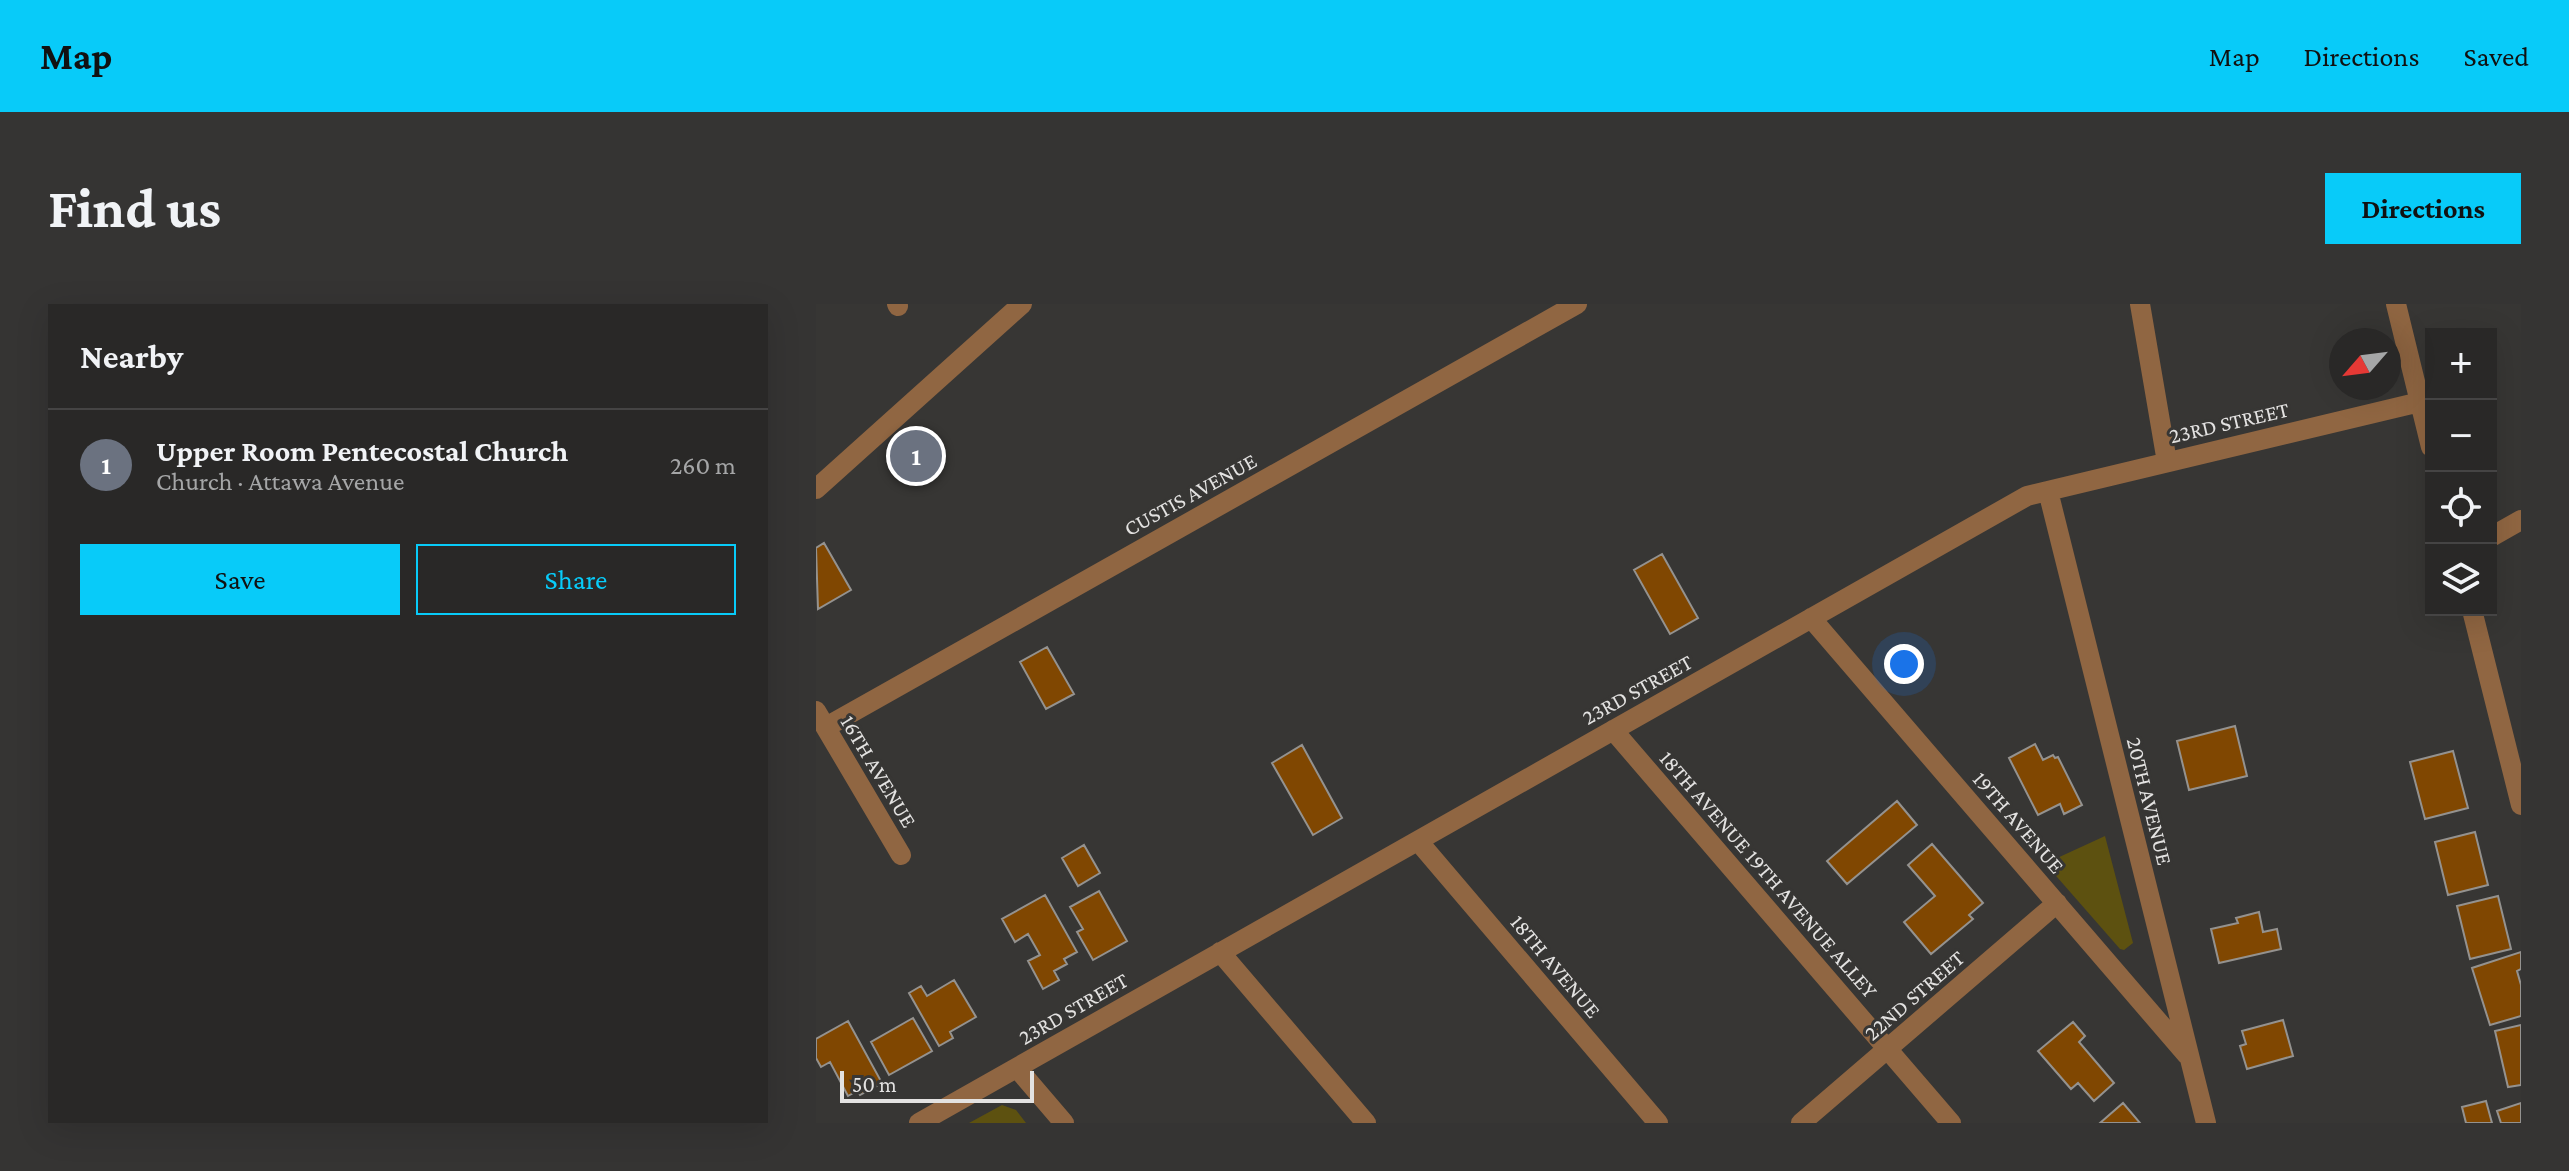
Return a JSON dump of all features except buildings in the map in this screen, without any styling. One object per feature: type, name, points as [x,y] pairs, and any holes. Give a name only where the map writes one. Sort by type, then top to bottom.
[{"type":"street","points":[[816,489],[1022,304]]},
{"type":"street","name":"CUSTIS AVENUE","points":[[821,719],[1577,304]]},
{"type":"street","points":[[2140,304],[2167,462]]},
{"type":"street","points":[[2396,304],[2425,422]]},
{"type":"street","name":"23RD STREET","points":[[919,1123],[2027,496],[2420,402]]},
{"type":"street","name":"20TH AVENUE","points":[[2048,491],[2206,1123]]},
{"type":"street","points":[[2497,534],[2521,520]]},
{"type":"street","points":[[2474,616],[2521,805]]},
{"type":"street","name":"19TH AVENUE","points":[[1811,618],[2190,1058]]},
{"type":"street","name":"16TH AVENUE","points":[[821,719],[901,855]]},
{"type":"street","name":"18TH AVENUE 19TH AVENUE ALLEY","points":[[1613,730],[1951,1123]]},
{"type":"street","name":"18TH AVENUE","points":[[1418,841],[1658,1123]]},
{"type":"street","name":"22ND STREET","points":[[1801,1123],[2057,903]]},
{"type":"street","points":[[1220,952],[1366,1123]]},
{"type":"street","points":[[1017,1068],[1064,1123]]},
{"type":"shaded area","points":[[2105,836],[2133,943],[2124,950],[2050,869],[2055,859]]},
{"type":"shaded area","points":[[1002,1105],[1016,1110],[1026,1123],[969,1123]]},
{"type":"place","name":"Upper Room Pentecostal Church","points":[[916,456]]}]
